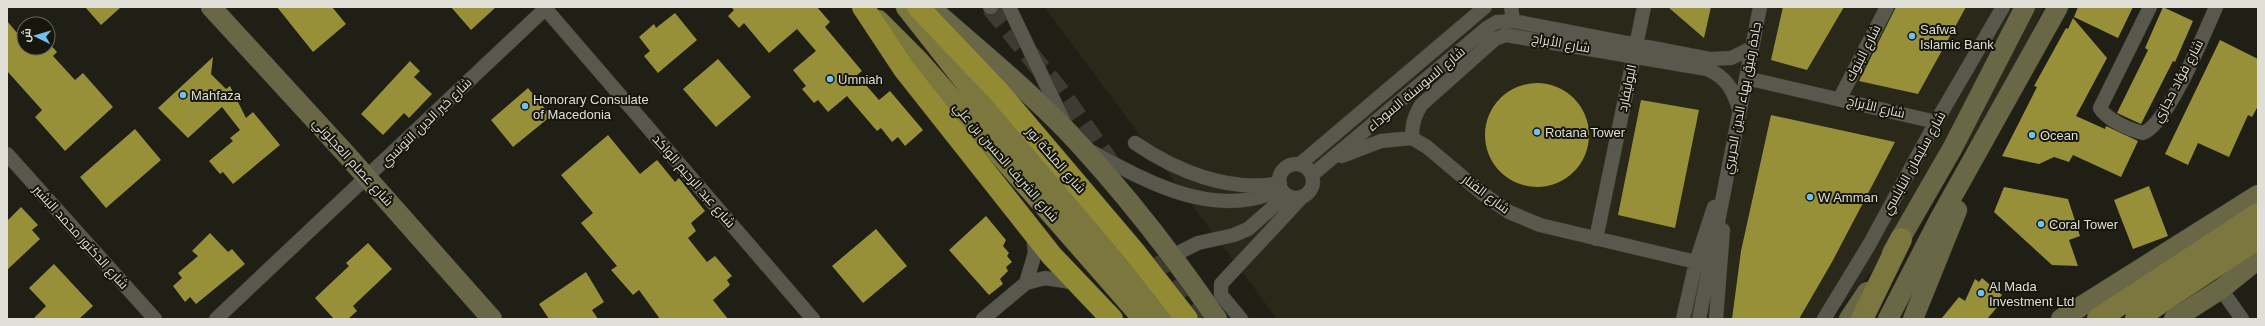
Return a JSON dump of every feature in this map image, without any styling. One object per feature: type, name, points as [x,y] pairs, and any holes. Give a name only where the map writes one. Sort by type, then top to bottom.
[{"type":"highway","points":[[864,7],[904,69],[1052,256],[1112,319]]},
{"type":"highway","name":"شارع الملكة نور","points":[[918,7],[998,91],[1133,250],[1187,319]]},
{"type":"main road","name":"شارع عصام العجلوني","points":[[211,7],[367,178],[492,319]]},
{"type":"main road","name":"شارع الشريف الحسين بن علي","points":[[864,7],[918,61],[1144,319]]},
{"type":"main road","name":"شارع الشريف الحسين بن علي","points":[[907,7],[980,100],[1170,319]]},
{"type":"main road","points":[[929,7],[992,61],[1083,148],[1172,256],[1216,319]]},
{"type":"main road","name":"شارع سليمان النابلسي","points":[[1849,319],[1901,240],[1952,149],[2025,7]]},
{"type":"main road","points":[[1888,319],[1989,130],[2058,7]]},
{"type":"main road","points":[[1913,319],[1989,130]]},
{"type":"main road","points":[[2061,319],[2258,195]]},
{"type":"main road","points":[[2098,319],[2258,214]]},
{"type":"main road","points":[[2136,319],[2258,238]]},
{"type":"main road","points":[[1862,319],[1901,240]]},
{"type":"main road","points":[[2174,319],[2220,289],[2258,259]]},
{"type":"street","name":"شارع خير الدين التونسي","points":[[216,319],[367,178],[545,7]]},
{"type":"street","name":"شارع عبد الرحيم الواكد","points":[[545,7],[813,319]]},
{"type":"street","points":[[1009,7],[1069,134]]},
{"type":"street","name":"شارع السوسنة السوداء","points":[[1300,164],[1485,7]]},
{"type":"street","name":"البوليفارد","points":[[1596,239],[1644,7]]},
{"type":"street","name":"جادة رفيق بهاء الدين الحريري","points":[[1699,319],[1760,7]]},
{"type":"street","name":"شارع البنوك","points":[[1840,98],[1886,7]]},
{"type":"street","name":"شارع فؤاد حجازي","points":[[2150,7],[2100,108],[2105,114],[2117,122],[2143,133],[2150,130],[2158,121],[2187,71],[2216,7]]},
{"type":"street","name":"شارع سليمان النابلسي","points":[[1824,319],[1869,246],[1936,122],[2001,8]]},
{"type":"street","name":"شارع السوسنة السوداء","points":[[1312,175],[1488,27],[1512,14]]},
{"type":"street","name":"شارع الأبراج","points":[[1512,14],[1635,51],[1715,72],[1733,90],[1740,109]]},
{"type":"street","name":"شارع الأبراج","points":[[1412,138],[1415,116],[1421,105],[1496,39],[1506,35],[1721,60],[1731,58],[1752,48]]},
{"type":"street","name":"شارع الأبراج","points":[[1746,78],[1840,98],[1936,122]]},
{"type":"street","points":[[1332,159],[1381,141],[1412,138]]},
{"type":"street","name":"شارع الفنار","points":[[1412,138],[1427,147],[1483,194],[1509,212],[1540,225],[1696,262]]},
{"type":"street","points":[[1135,142],[1164,161],[1212,179],[1245,186],[1263,186],[1283,189],[1292,198],[1302,197]]},
{"type":"street","points":[[1083,148],[1161,187],[1191,196],[1243,200],[1259,198],[1283,189]]},
{"type":"street","name":"شارع الدكتور محمد البشير","points":[[7,154],[155,319]]},
{"type":"street","points":[[1172,256],[1198,243],[1234,235],[1256,224],[1283,189],[1282,172],[1286,168],[1300,164],[1305,167],[1312,175],[1313,181],[1310,191],[1302,197],[1221,284],[1221,295],[1241,319]]},
{"type":"street","name":"جادة رفيق بهاء الدين الحريري","points":[[1683,319],[1696,262],[1712,211],[1724,189]]},
{"type":"street","name":"جادة رفيق بهاء الدين الحريري","points":[[1716,319],[1722,251],[1722,219],[1720,209]]},
{"type":"street","points":[[1026,283],[1035,253],[1033,232]]},
{"type":"street","points":[[983,319],[1026,283],[1045,278],[1078,283]]},
{"type":"street","points":[[2220,289],[2242,319]]},
{"type":"shaded area","points":[[1044,7],[2044,7],[1995,106],[1914,223],[1830,319],[1277,319]]},
{"type":"building","points":[[85,7],[121,7],[101,25]]},
{"type":"building","points":[[277,7],[332,7],[346,24],[313,52]]},
{"type":"building","points":[[451,7],[496,7],[471,30]]},
{"type":"building","points":[[731,7],[817,7],[830,22],[825,27],[862,71],[857,75],[879,100],[890,91],[923,130],[905,146],[898,137],[892,142],[881,128],[877,131],[847,96],[828,112],[818,100],[814,103],[802,89],[806,86],[793,70],[816,51],[797,29],[769,53],[744,23],[739,28],[728,16],[734,10]]},
{"type":"building","points":[[1668,7],[1711,7],[1704,38]]},
{"type":"building","points":[[1783,7],[1844,7],[1807,70],[1771,60]]},
{"type":"building","points":[[1896,7],[1966,7],[1918,94],[1859,81]]},
{"type":"building","points":[[2078,7],[2133,7],[2118,38],[2074,17]]},
{"type":"building","points":[[2163,7],[2193,21],[2175,62],[2173,61],[2141,124],[2117,113],[2148,50],[2145,48]]},
{"type":"building","points":[[675,13],[697,40],[658,73],[644,56],[650,51],[639,37],[654,24],[656,28]]},
{"type":"building","points":[[2073,18],[2107,58],[2076,116],[2105,129],[2106,126],[2138,141],[2121,177],[2073,155],[2069,162],[2054,157],[2039,164],[2002,156],[2037,87],[2034,86]]},
{"type":"building","points":[[7,21],[16,32],[16,56],[53,56],[75,80],[83,73],[113,107],[65,151],[35,117],[42,110],[7,71]]},
{"type":"building","points":[[2220,40],[2258,59],[2258,106],[2252,117],[2248,115],[2229,157],[2198,143],[2188,165],[2165,154]]},
{"type":"building","points":[[213,57],[211,74],[226,89],[230,86],[246,118],[253,112],[280,145],[233,184],[223,172],[220,174],[209,161],[233,141],[230,138],[240,130],[222,107],[188,138],[158,108]]},
{"type":"building","points":[[718,59],[751,97],[716,127],[683,89]]},
{"type":"building","points":[[410,61],[420,71],[414,77],[432,94],[409,118],[404,113],[383,135],[361,114]]},
{"type":"building","name":"Rotana Tower","points":[[1537,83],[1557,87],[1574,98],[1585,115],[1589,135],[1585,155],[1574,172],[1557,183],[1537,187],[1517,183],[1500,172],[1489,155],[1485,135],[1489,115],[1500,98],[1517,87]]},
{"type":"building","name":"Honorary Consulate of Macedonia","points":[[528,88],[551,116],[513,147],[491,120]]},
{"type":"building","points":[[1641,100],[1699,110],[1675,228],[1618,215]]},
{"type":"building","name":"W Amman","points":[[1771,115],[1895,142],[1832,262],[1799,319],[1732,319],[1741,251]]},
{"type":"building","points":[[135,129],[161,160],[106,208],[80,177]]},
{"type":"building","points":[[608,135],[640,174],[657,160],[675,182],[679,178],[705,211],[691,223],[696,231],[688,238],[707,262],[715,256],[732,276],[727,280],[730,285],[713,300],[728,319],[660,319],[639,290],[633,295],[611,270],[617,266],[581,223],[593,213],[561,175]]},
{"type":"building","points":[[2149,186],[2168,236],[2133,249],[2114,200]]},
{"type":"building","name":"Coral Tower","points":[[2004,187],[2068,199],[2080,236],[2069,240],[2078,266],[2052,265],[1994,212]]},
{"type":"building","points":[[21,207],[38,225],[32,230],[40,239],[7,270],[7,221]]},
{"type":"building","points":[[986,216],[1006,240],[1003,246],[1009,253],[1007,256],[1012,262],[1006,267],[1008,271],[1000,279],[1003,284],[989,295],[949,250]]},
{"type":"building","points":[[876,229],[907,266],[863,303],[832,266]]},
{"type":"building","points":[[210,233],[228,252],[232,249],[245,264],[196,304],[190,297],[185,302],[173,286],[182,278],[178,273],[198,256],[192,251]]},
{"type":"building","points":[[368,243],[392,269],[353,306],[357,311],[348,319],[334,319],[315,298],[349,266],[346,263]]},
{"type":"building","points":[[54,264],[93,306],[79,319],[33,319],[46,306],[29,288]]},
{"type":"building","points":[[586,272],[604,302],[592,310],[598,319],[549,319],[539,304]]},
{"type":"building","points":[[1982,278],[2002,295],[1997,301],[2000,304],[1987,319],[1941,319],[1959,297],[1965,301],[1975,279],[1979,282]]},
{"type":"tunnel","points":[[991,7],[1060,92],[1114,169]]},
{"type":"tunnel","points":[[1162,253],[1199,319]]},
{"type":"place","name":"Safwa Islamic Bank","points":[[1912,36]]},
{"type":"place","name":"Umniah","points":[[830,79]]},
{"type":"place","name":"Mahfaza","points":[[183,95]]},
{"type":"place","name":"Honorary Consulate of Macedonia","points":[[525,106]]},
{"type":"place","name":"Rotana Tower","points":[[1537,132]]},
{"type":"place","name":"Ocean","points":[[2032,135]]},
{"type":"place","name":"W Amman","points":[[1810,197]]},
{"type":"place","name":"Coral Tower","points":[[2041,224]]},
{"type":"place","name":"Al Mada Investment Ltd","points":[[1981,293]]}]
